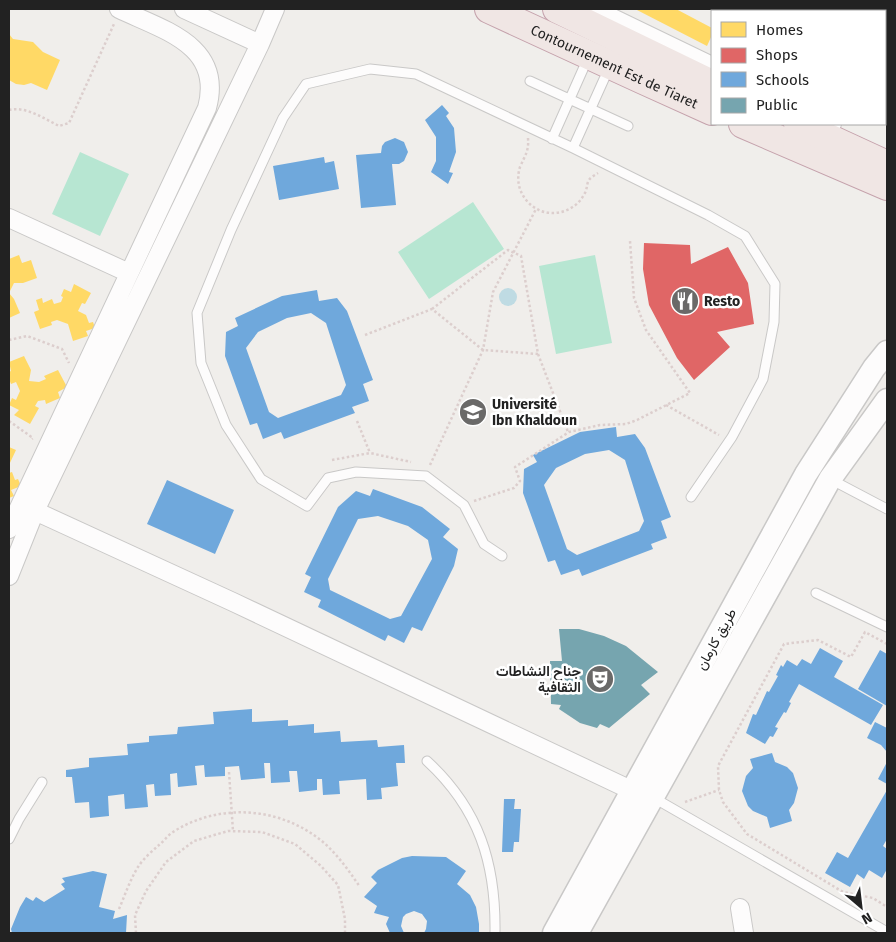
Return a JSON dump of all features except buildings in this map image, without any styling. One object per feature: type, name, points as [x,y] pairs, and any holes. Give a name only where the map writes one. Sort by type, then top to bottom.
[{"type":"highway","name":"Contournement Est de Tiaret","points":[[489,9],[711,110]]},
{"type":"highway","name":"Contournement Est de Tiaret","points":[[579,11],[711,83]]},
{"type":"highway","points":[[745,125],[887,186]]},
{"type":"highway","points":[[809,125],[830,127],[887,165]]},
{"type":"street","points":[[9,529],[207,108],[210,78],[196,50],[189,43],[120,9]]},
{"type":"street","points":[[184,9],[260,44]]},
{"type":"street","points":[[9,576],[35,512],[260,44],[275,9]]},
{"type":"street","points":[[579,11],[711,66]]},
{"type":"street","points":[[9,218],[130,273]]},
{"type":"street","name":"طريق كارمان","points":[[554,933],[652,799],[806,474],[874,368],[887,352]]},
{"type":"street","name":"طريق كارمان","points":[[577,933],[830,479],[887,400]]},
{"type":"street","points":[[35,512],[233,602],[652,799]]},
{"type":"street","points":[[740,908],[744,933]]},
{"type":"lane","points":[[552,139],[570,99],[600,60]]},
{"type":"lane","points":[[573,148],[591,109],[600,60]]},
{"type":"lane","points":[[502,556],[484,544],[464,505],[426,476],[356,472],[328,478],[307,506],[261,479],[226,425],[201,363],[197,313],[283,118],[306,84],[370,69],[416,74],[573,148],[708,215],[745,236],[775,284],[774,322],[763,379],[730,440],[691,497]]},
{"type":"lane","points":[[530,81],[628,126]]},
{"type":"lane","points":[[830,479],[887,509]]},
{"type":"lane","points":[[816,593],[887,627]]},
{"type":"lane","points":[[427,760],[446,778],[475,823],[490,866],[495,911],[495,933]]},
{"type":"lane","points":[[9,840],[42,782]]},
{"type":"lane","points":[[652,799],[887,932]]},
{"type":"path","points":[[9,110],[26,110],[59,126],[69,123],[120,9]]},
{"type":"path","points":[[523,126],[528,137],[528,149],[520,167],[518,176],[519,186],[522,196],[528,204],[536,209],[556,214],[574,207],[586,191],[588,181],[599,172],[611,167]]},
{"type":"path","points":[[426,465],[430,467],[483,350],[493,292],[536,209]]},
{"type":"path","points":[[473,502],[514,488],[520,481],[515,467],[569,432],[600,425],[626,424],[690,393],[646,330],[634,298],[630,241]]},
{"type":"path","points":[[365,335],[432,309],[508,250],[513,252],[521,256],[538,354],[569,432]]},
{"type":"path","points":[[432,309],[483,350],[538,354]]},
{"type":"path","points":[[9,340],[27,336],[62,349],[78,382]]},
{"type":"path","points":[[666,406],[730,440]]},
{"type":"path","points":[[9,421],[33,438],[30,445]]},
{"type":"path","points":[[357,421],[370,453]]},
{"type":"path","points":[[332,460],[370,453],[417,463]]},
{"type":"path","points":[[887,644],[865,632],[852,658],[818,640],[784,644],[718,766],[719,790],[723,802],[748,834],[843,892],[873,898],[887,907]]},
{"type":"path","points":[[229,772],[233,831]]},
{"type":"path","points":[[652,799],[719,790]]},
{"type":"path","points":[[119,909],[139,866],[173,832],[212,816],[232,812],[258,813],[280,818],[305,829],[324,843],[344,864],[360,887]]},
{"type":"path","points":[[136,933],[135,915],[146,891],[166,862],[194,841],[228,831],[262,832],[294,844],[321,866],[338,885],[345,919],[345,933]]},
{"type":"green space","points":[[80,152],[129,174],[100,236],[52,214]]},
{"type":"green space","points":[[473,202],[504,249],[429,299],[398,252]]},
{"type":"green space","points":[[595,255],[612,343],[556,354],[539,266]]},
{"type":"water","points":[[508,288],[514,291],[517,297],[514,303],[508,306],[502,303],[499,297],[502,291]]},
{"type":"place","name":"Resto","points":[[685,301]]},
{"type":"place","name":"Université Ibn Khaldoun","points":[[473,412]]},
{"type":"place","name":"جناح النشاطات الثقافية","points":[[600,679]]}]
